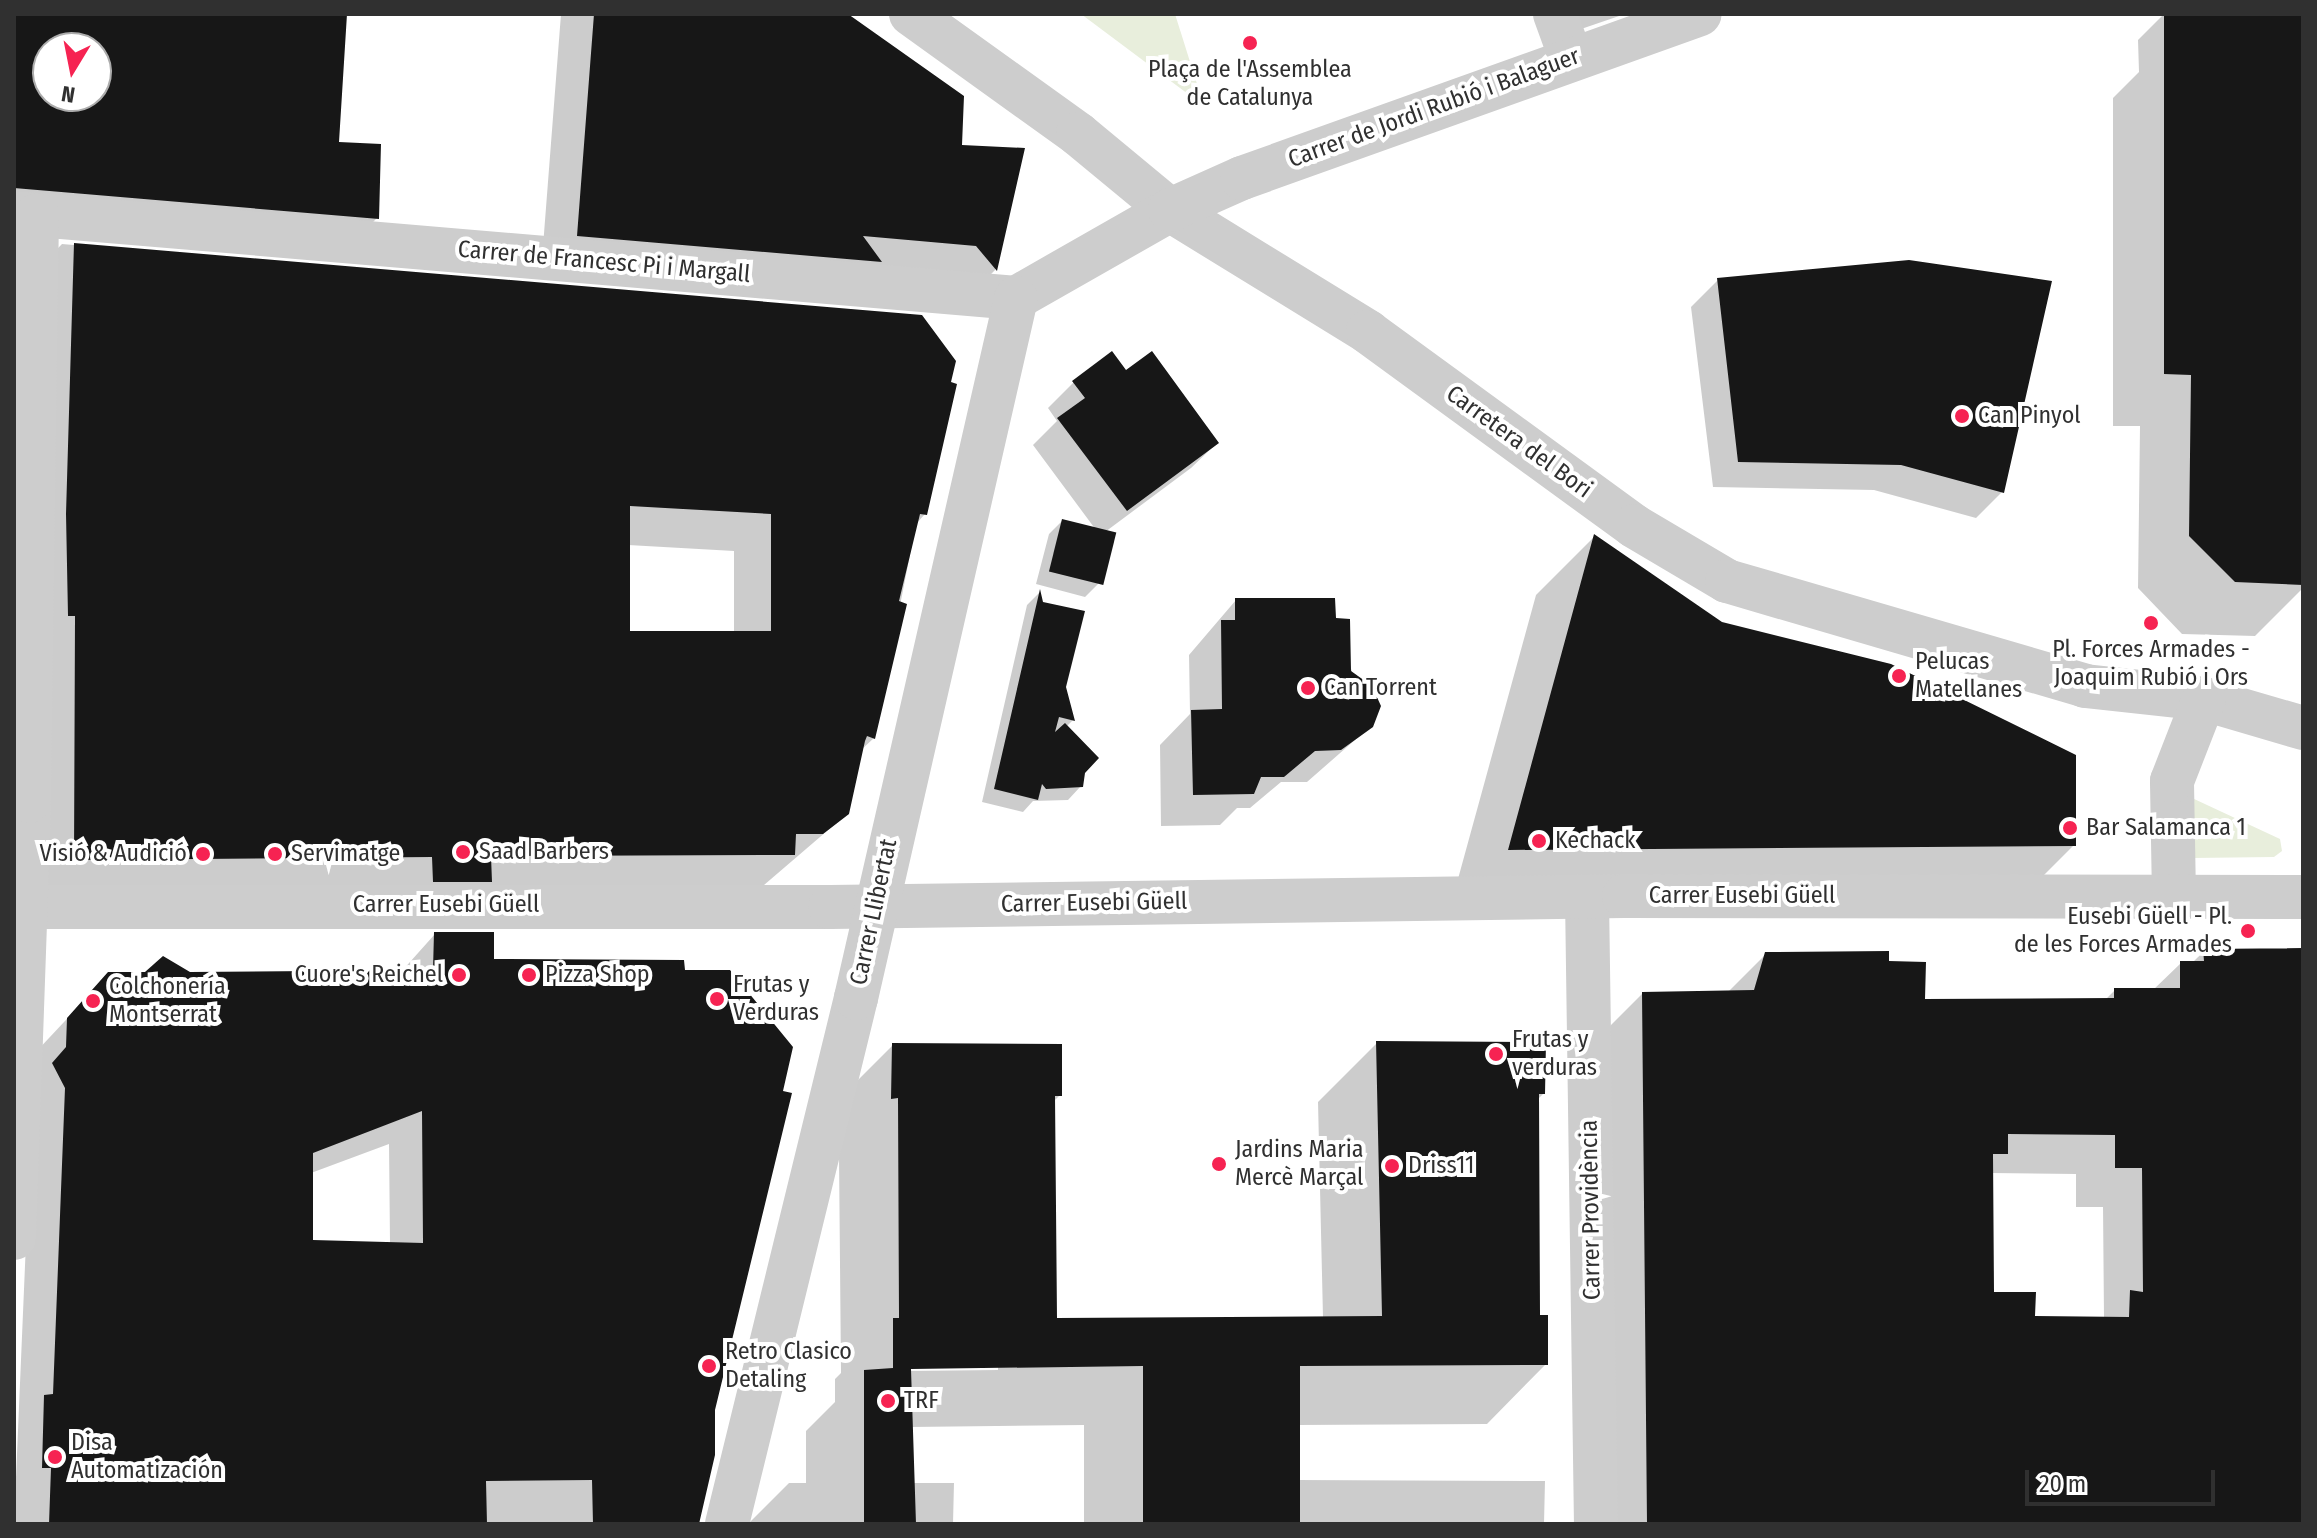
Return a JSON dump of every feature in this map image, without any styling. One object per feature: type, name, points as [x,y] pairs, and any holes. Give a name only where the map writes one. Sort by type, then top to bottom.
[{"type":"street","name":"Carretera del Bori","points":[[911,14],[1078,134],[1170,210],[1368,332],[1634,526],[1727,581],[2085,686],[2204,699],[2303,728]]},
{"type":"street","points":[[1555,14],[1571,58]]},
{"type":"street","name":"Carrer de Jordi Rubió i Balaguer","points":[[1170,210],[1277,164],[1700,14]]},
{"type":"street","points":[[1016,298],[1170,210]]},
{"type":"street","points":[[14,1238],[26,214]]},
{"type":"street","name":"Carrer de Francesc Pi i Margall","points":[[26,214],[1016,298]]},
{"type":"street","name":"Carrer Llibertat","points":[[727,1524],[876,906],[1016,298]]},
{"type":"street","points":[[2174,897],[2172,781],[2204,699]]},
{"type":"street","name":"Carrer Eusebi Güell","points":[[19,907],[876,906],[1587,897],[2303,897]]},
{"type":"street","name":"Carrer Providència","points":[[1587,897],[1596,1524]]},
{"type":"green space","points":[[1081,14],[1175,14],[1197,84],[1188,94]]},
{"type":"green space","points":[[2192,798],[2280,839],[2282,851],[2274,857],[2192,858]]},
{"type":"building","points":[[14,14],[347,14],[339,142],[381,144],[379,219],[14,188]]},
{"type":"building","points":[[594,14],[848,14],[964,96],[962,145],[1025,148],[997,271],[976,246],[863,236],[882,262],[577,236]]},
{"type":"building","points":[[2164,14],[2303,14],[2303,585],[2235,582],[2189,536],[2191,375],[2164,374]]},
{"type":"building","points":[[74,243],[922,315],[956,361],[951,382],[957,384],[927,515],[920,514],[899,601],[907,604],[875,739],[867,736],[865,741],[849,814],[823,834],[796,834],[795,855],[491,856],[492,882],[433,882],[432,857],[74,860],[75,616],[68,616],[66,514]],"holes":[[[630,506],[771,514],[771,631],[630,631]]]},
{"type":"building","points":[[1909,260],[2052,281],[2004,493],[1901,465],[1738,462],[1717,278]]},
{"type":"building","points":[[1112,351],[1126,370],[1152,351],[1219,443],[1127,511],[1057,418],[1085,398],[1072,381]]},
{"type":"building","points":[[1062,519],[1116,533],[1103,585],[1049,571]]},
{"type":"building","points":[[1594,534],[1722,622],[1891,664],[2076,755],[2076,846],[1508,850]]},
{"type":"building","points":[[1040,589],[1043,602],[1085,611],[1066,687],[1075,721],[1059,717],[1055,732],[1065,723],[1099,758],[1085,773],[1083,787],[1046,789],[1042,784],[1038,800],[994,789]]},
{"type":"building","name":"Can Torrent","points":[[1235,598],[1335,598],[1336,618],[1350,619],[1351,671],[1372,686],[1381,706],[1373,727],[1341,750],[1315,751],[1284,777],[1261,777],[1254,794],[1193,795],[1191,710],[1222,709],[1221,620],[1235,620]]},
{"type":"building","points":[[434,932],[494,932],[494,959],[684,960],[685,970],[730,970],[793,1047],[783,1091],[792,1093],[715,1410],[715,1455],[699,1524],[593,1524],[592,1480],[486,1481],[487,1524],[49,1524],[51,1468],[42,1468],[44,1395],[53,1394],[65,1088],[52,1063],[66,1047],[67,1018],[108,972],[145,972],[163,956],[190,972],[433,970]],"holes":[[[422,1111],[423,1243],[313,1240],[313,1153]]]},
{"type":"building","points":[[2303,948],[2303,1524],[1647,1524],[1642,992],[1754,990],[1765,952],[1889,951],[1889,961],[1926,962],[1925,999],[2114,998],[2114,988],[2180,988],[2180,961],[2204,961],[2203,949]],"holes":[[[2008,1134],[2115,1135],[2115,1168],[2142,1168],[2143,1292],[2130,1290],[2129,1317],[2035,1316],[2036,1292],[1994,1292],[1993,1154],[2008,1154]]]},
{"type":"building","points":[[1376,1041],[1546,1042],[1545,1094],[1539,1094],[1540,1315],[1548,1315],[1548,1365],[1300,1366],[1300,1524],[1143,1524],[1143,1366],[911,1369],[916,1524],[864,1524],[864,1370],[893,1368],[893,1318],[899,1318],[898,1098],[891,1099],[892,1043],[1062,1044],[1062,1096],[1055,1096],[1057,1318],[1382,1316]]},
{"type":"place","name":"Plaça de l'Assemblea de Catalunya","points":[[1250,43]]},
{"type":"place","name":"Can Pinyol","points":[[1962,416]]},
{"type":"place","name":"Pl. Forces Armades - Joaquim Rubió i Ors","points":[[2151,623]]},
{"type":"place","name":"Pelucas Matellanes","points":[[1899,676]]},
{"type":"place","name":"Can Torrent","points":[[1308,688]]},
{"type":"place","name":"Bar Salamanca 1","points":[[2070,828]]},
{"type":"place","name":"Kechack","points":[[1539,841]]},
{"type":"place","name":"Saad Barbers","points":[[463,852]]},
{"type":"place","name":"Visió & Audició","points":[[203,854]]},
{"type":"place","name":"Servimatge","points":[[275,854]]},
{"type":"place","name":"Eusebi Güell - Pl. de les Forces Armades","points":[[2248,931]]},
{"type":"place","name":"Cuore's Reichel","points":[[459,975]]},
{"type":"place","name":"Pizza Shop","points":[[529,975]]},
{"type":"place","name":"Frutas y Verduras","points":[[717,999]]},
{"type":"place","name":"Colchonería Montserrat","points":[[93,1001]]},
{"type":"place","name":"Frutas y verduras","points":[[1496,1054]]},
{"type":"place","name":"Jardins Maria Mercè Marçal","points":[[1219,1164]]},
{"type":"place","name":"Driss11","points":[[1392,1166]]},
{"type":"place","name":"Retro Clasico Detaling","points":[[709,1366]]},
{"type":"place","name":"TRF","points":[[888,1401]]},
{"type":"place","name":"Disa Automatización","points":[[55,1457]]}]
